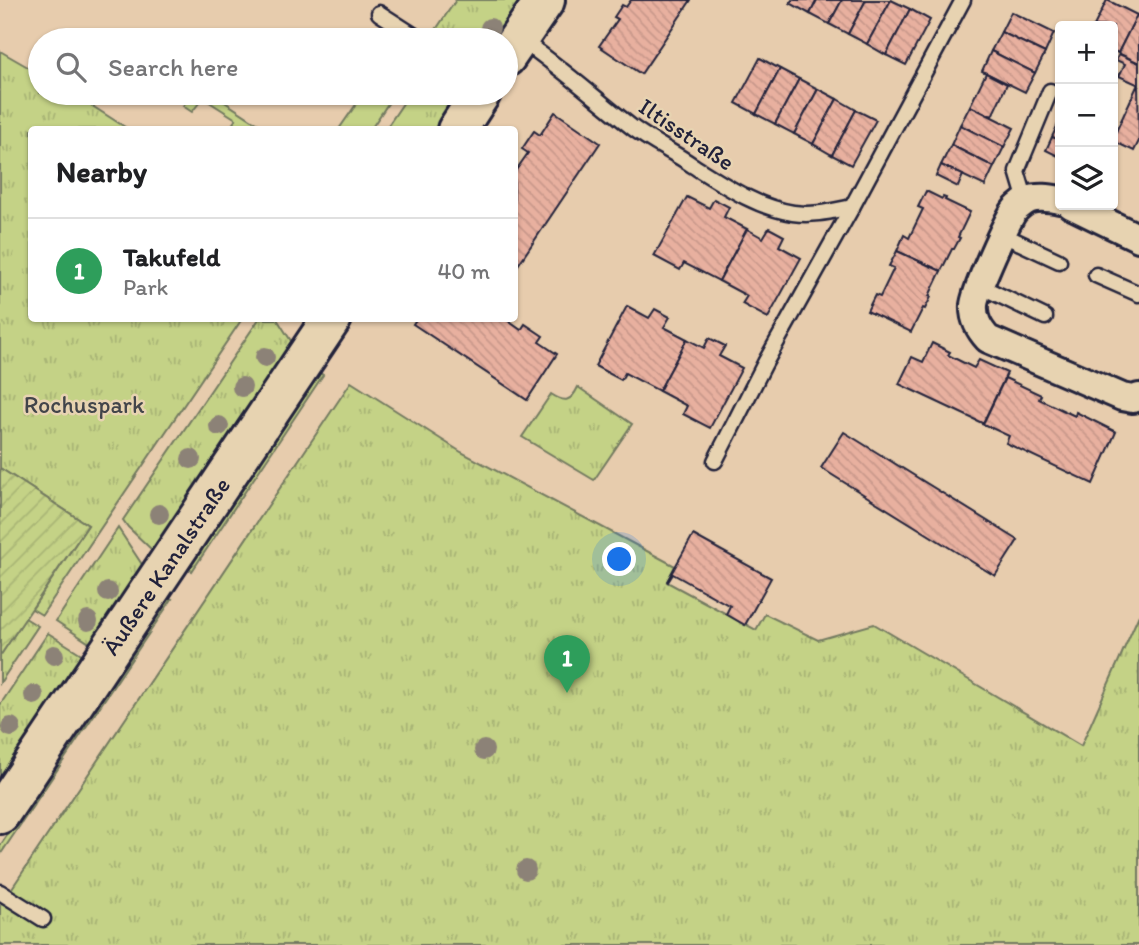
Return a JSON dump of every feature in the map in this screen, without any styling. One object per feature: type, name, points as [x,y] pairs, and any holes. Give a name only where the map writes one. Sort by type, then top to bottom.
[{"type":"main road","points":[[518,39],[545,0]]},
{"type":"main road","points":[[460,126],[473,105]]},
{"type":"main road","name":"Äußere Kanalstraße","points":[[0,814],[329,322]]},
{"type":"street","points":[[1055,200],[1038,198],[1026,201],[1014,212],[974,303],[974,317],[979,329],[988,339],[1122,397],[1139,397]]},
{"type":"street","points":[[1082,210],[1139,237]]},
{"type":"lane","points":[[715,461],[765,363],[963,0]]},
{"type":"lane","points":[[379,13],[402,28]]},
{"type":"lane","name":"Iltisstraße","points":[[518,49],[544,55],[636,130],[731,190],[761,204],[791,212],[825,213],[852,207]]},
{"type":"lane","points":[[1026,201],[1017,170],[1051,91]]},
{"type":"lane","points":[[1003,235],[1059,261]]},
{"type":"lane","points":[[1096,275],[1139,294]]},
{"type":"lane","points":[[980,285],[1045,317]]},
{"type":"lane","points":[[0,892],[43,919]]},
{"type":"green space","points":[[456,0],[521,0],[502,28],[437,28]]},
{"type":"green space","name":"Rochuspark","points":[[0,51],[28,67],[28,105],[91,105],[123,126],[28,126],[28,322],[240,322],[42,615],[32,609],[88,525],[0,468]]},
{"type":"green space","points":[[184,105],[198,105],[192,112]]},
{"type":"green space","points":[[214,105],[229,105],[261,126],[231,126],[236,119]]},
{"type":"green space","points":[[356,105],[387,105],[373,126],[341,126]]},
{"type":"green space","points":[[402,105],[452,105],[438,126],[388,126]]},
{"type":"green space","points":[[257,322],[279,322],[293,344],[153,551],[123,520]]},
{"type":"green space","points":[[317,371],[323,375],[192,571],[186,567]]},
{"type":"green space","points":[[351,382],[461,452],[675,566],[667,582],[756,630],[765,614],[818,640],[874,624],[1081,746],[1139,615],[1139,945],[0,945],[0,906]]},
{"type":"green space","points":[[578,387],[632,424],[594,480],[522,437],[551,394],[567,400]]},
{"type":"green space","name":"Rochuspark","points":[[0,468],[88,525],[0,656]]},
{"type":"green space","points":[[118,528],[143,566],[91,644],[56,621]]},
{"type":"green space","points":[[167,597],[172,599],[0,855],[0,846]]},
{"type":"green space","points":[[25,618],[38,626],[0,683],[0,656]]},
{"type":"green space","points":[[48,633],[83,655],[0,781],[0,705]]},
{"type":"building","points":[[631,0],[691,0],[641,74],[599,46],[618,19],[614,17],[622,5],[626,7]]},
{"type":"building","points":[[792,0],[817,0],[810,14],[790,3]]},
{"type":"building","points":[[817,0],[842,0],[829,24],[810,14]]},
{"type":"building","points":[[842,0],[866,0],[848,34],[829,24]]},
{"type":"building","points":[[866,0],[891,0],[867,44],[848,34]]},
{"type":"building","points":[[891,0],[910,9],[886,55],[867,44]]},
{"type":"building","points":[[1107,0],[1137,15],[1118,53],[1118,21],[1096,21]]},
{"type":"building","points":[[910,9],[930,20],[906,65],[886,55]]},
{"type":"building","points":[[1011,12],[1054,33],[1045,53],[1001,32]]},
{"type":"building","points":[[1137,15],[1139,16],[1139,63],[1118,53]]},
{"type":"building","points":[[1001,32],[1045,53],[1035,73],[991,51]]},
{"type":"building","points":[[991,51],[1035,73],[1025,92],[982,71]]},
{"type":"building","points":[[1119,54],[1139,63],[1139,85],[1119,76],[1125,64],[1118,61]]},
{"type":"building","points":[[760,58],[780,69],[756,114],[736,103]]},
{"type":"building","points":[[780,69],[799,79],[775,124],[756,114]]},
{"type":"building","points":[[986,73],[1007,84],[992,116],[970,106]]},
{"type":"building","points":[[799,79],[818,89],[794,134],[775,124]]},
{"type":"building","points":[[1138,84],[1139,141],[1134,151],[1118,143],[1118,127]]},
{"type":"building","points":[[818,89],[837,99],[813,144],[794,134]]},
{"type":"building","points":[[837,99],[856,110],[832,155],[813,144]]},
{"type":"building","points":[[970,106],[1014,128],[1004,147],[960,125]]},
{"type":"building","points":[[856,110],[876,120],[851,165],[832,155]]},
{"type":"building","points":[[555,112],[600,143],[518,265],[518,167],[528,153],[522,149],[534,131],[540,135]]},
{"type":"building","points":[[960,125],[1004,147],[994,167],[951,145]]},
{"type":"building","points":[[1052,137],[1055,138],[1055,154],[1046,150]]},
{"type":"building","points":[[951,145],[994,167],[985,186],[941,165]]},
{"type":"building","points":[[941,165],[963,175],[958,187],[936,176]]},
{"type":"building","points":[[926,191],[942,199],[946,198],[945,200],[970,212],[958,237],[960,238],[941,271],[897,251],[904,235],[909,238],[923,209],[918,207]]},
{"type":"building","points":[[687,197],[709,208],[714,199],[729,207],[724,217],[747,229],[719,281],[684,263],[680,270],[654,256]]},
{"type":"building","points":[[769,228],[784,236],[779,246],[801,258],[768,318],[742,304],[747,296],[719,281],[747,229],[763,238]]},
{"type":"building","points":[[897,251],[941,271],[929,296],[931,297],[911,332],[867,311],[875,295],[880,297],[894,268],[889,266]]},
{"type":"building","points":[[627,306],[649,318],[655,309],[670,317],[664,327],[687,339],[659,391],[625,373],[621,380],[595,366]]},
{"type":"building","points":[[510,322],[521,330],[525,324],[543,336],[539,342],[557,354],[527,400],[413,324]]},
{"type":"building","points":[[709,338],[725,346],[719,356],[742,368],[710,428],[683,414],[687,406],[659,391],[687,339],[704,348]]},
{"type":"building","points":[[932,343],[950,352],[948,355],[974,368],[979,360],[1007,373],[982,425],[899,384],[912,357],[923,362]]},
{"type":"building","points":[[1005,378],[1041,395],[1039,399],[1075,416],[1076,412],[1116,432],[1093,484],[1006,443],[1009,436],[983,424]]},
{"type":"building","points":[[844,432],[1018,540],[995,576],[821,468]]},
{"type":"building","points":[[693,535],[771,578],[745,625],[726,614],[730,606],[673,574],[667,581]]},
{"type":"place","name":"Takufeld","points":[[567,693]]}]
